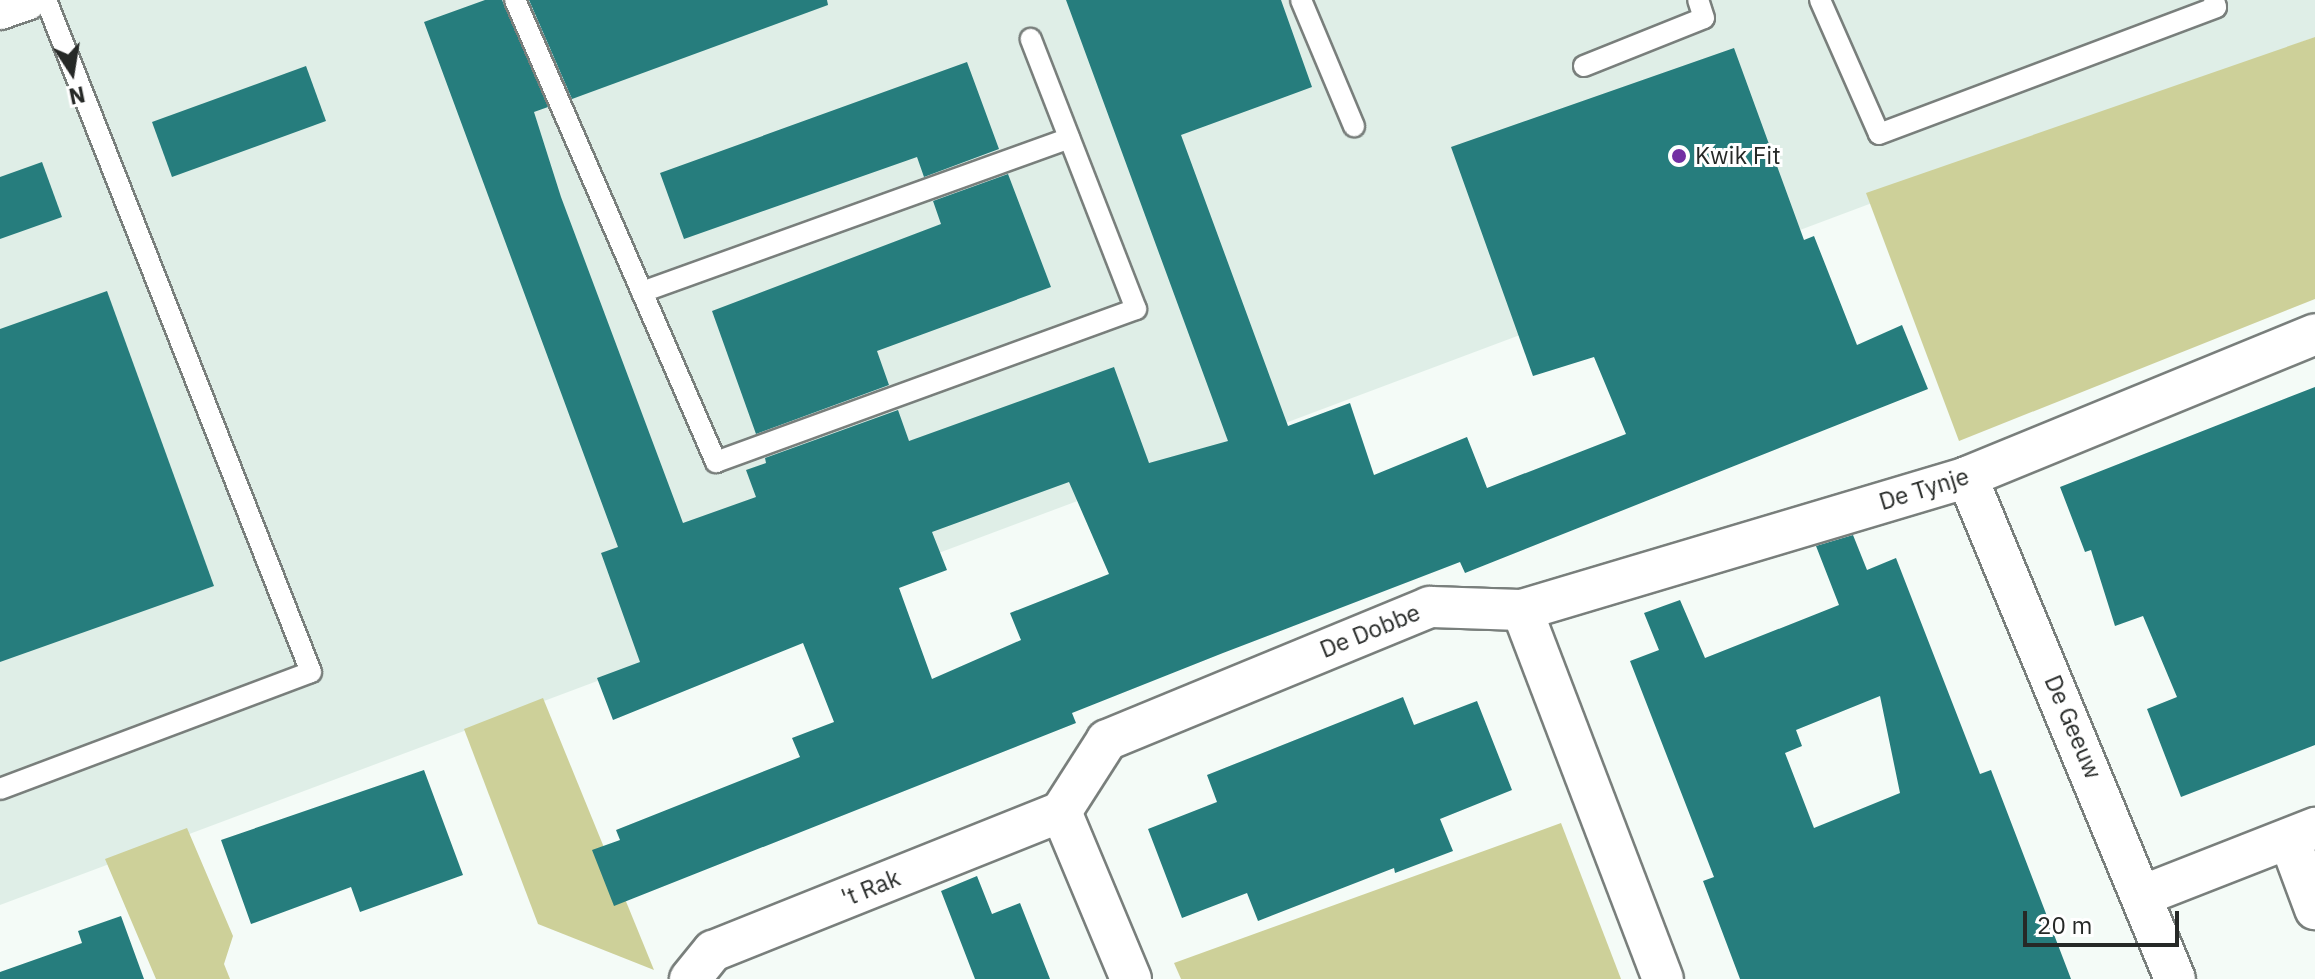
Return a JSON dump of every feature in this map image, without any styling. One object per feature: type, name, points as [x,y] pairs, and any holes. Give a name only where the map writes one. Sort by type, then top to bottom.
[{"type":"street","points":[[0,9],[26,0]]},
{"type":"street","name":"De Tynje","points":[[1522,610],[1967,477],[2315,334]]},
{"type":"street","name":"De Geeuw","points":[[1967,477],[2144,895],[2175,979]]},
{"type":"street","name":"De Dobbe","points":[[1061,812],[1107,740],[1430,607],[1522,610]]},
{"type":"street","points":[[1522,610],[1663,979]]},
{"type":"street","points":[[1061,812],[1131,979]]},
{"type":"street","name":"'t Rak","points":[[690,979],[713,951],[1061,812]]},
{"type":"street","points":[[2144,895],[2302,834],[2315,909]]},
{"type":"lane","points":[[0,789],[311,672],[46,0]]},
{"type":"lane","points":[[515,0],[716,462],[1136,309],[1031,39]]},
{"type":"lane","points":[[1301,0],[1354,126]]},
{"type":"lane","points":[[1584,66],[1704,18],[1698,0]]},
{"type":"lane","points":[[1820,0],[1879,134],[2216,7],[2214,0]]},
{"type":"lane","points":[[642,292],[1069,138]]},
{"type":"shaded area","points":[[0,0],[2315,0],[2315,37],[0,905]]},
{"type":"green space","points":[[2315,37],[2315,299],[1959,441],[1866,193]]},
{"type":"green space","points":[[543,698],[654,970],[538,924],[464,729]]},
{"type":"green space","points":[[1561,823],[1621,979],[1181,979],[1174,963]]},
{"type":"green space","points":[[187,828],[233,936],[224,964],[230,979],[156,979],[105,859]]},
{"type":"building","points":[[485,0],[502,0],[548,107],[534,112],[561,197],[683,523],[756,497],[746,470],[766,463],[765,458],[898,410],[909,441],[1114,367],[1149,463],[1228,441],[1066,0],[1281,0],[1312,87],[1181,135],[1288,426],[1350,403],[1374,475],[1467,437],[1487,488],[1626,434],[1594,357],[1533,376],[1451,147],[1734,48],[1804,240],[1814,236],[1857,345],[1902,325],[1928,389],[1465,573],[1460,562],[1223,653],[1072,713],[1076,723],[614,906],[592,850],[620,840],[616,830],[800,757],[792,738],[834,722],[803,643],[613,720],[597,678],[640,662],[601,553],[618,547],[424,22]],"holes":[[[1069,482],[1109,574],[1010,613],[1021,640],[932,679],[899,588],[947,570],[932,532]]]},
{"type":"building","points":[[529,0],[827,0],[828,5],[572,99]]},
{"type":"building","points":[[967,62],[999,149],[924,177],[917,157],[684,239],[660,173]]},
{"type":"building","points":[[306,66],[326,121],[172,177],[152,122]]},
{"type":"building","points":[[42,162],[62,217],[0,239],[0,177]]},
{"type":"building","points":[[1008,174],[1051,287],[877,351],[889,385],[756,434],[712,311],[941,224],[933,201]]},
{"type":"building","points":[[107,291],[214,586],[0,662],[0,329]]},
{"type":"building","points":[[2315,387],[2315,745],[2181,797],[2147,709],[2177,697],[2143,616],[2115,626],[2091,550],[2085,552],[2060,487]]},
{"type":"building","points":[[1853,535],[1867,570],[1896,558],[1980,774],[1991,770],[2071,979],[1740,979],[1703,881],[1714,877],[1630,661],[1659,650],[1644,613],[1680,600],[1705,658],[1839,605],[1816,546]],"holes":[[[1880,696],[1900,793],[1814,828],[1785,753],[1802,746],[1796,730]]]},
{"type":"building","points":[[1403,697],[1414,725],[1477,701],[1512,790],[1440,819],[1453,851],[1395,873],[1394,868],[1258,921],[1247,893],[1182,918],[1148,829],[1217,802],[1207,775]]},
{"type":"building","points":[[424,770],[463,875],[360,912],[351,887],[251,924],[221,840]]},
{"type":"building","points":[[977,876],[992,914],[1020,903],[1050,979],[975,979],[941,891]]},
{"type":"building","points":[[121,916],[144,979],[0,979],[0,972],[82,943],[78,931]]},
{"type":"place","name":"Kwik Fit","points":[[1679,156]]}]
